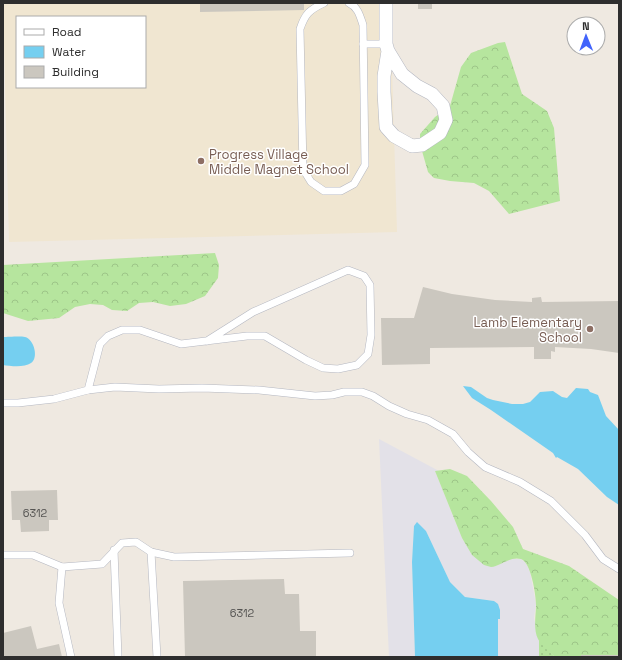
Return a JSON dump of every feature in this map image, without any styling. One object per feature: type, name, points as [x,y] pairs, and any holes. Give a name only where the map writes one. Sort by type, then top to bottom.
[{"type":"street","points":[[386,3],[387,47],[384,92],[386,126],[394,136],[412,146],[422,144],[440,133],[446,120],[443,106],[432,94],[417,86],[402,74],[387,47]]},
{"type":"lane","points":[[324,3],[311,9],[307,13],[300,30],[303,169],[311,182],[324,191],[341,191],[354,184],[365,165],[362,25],[359,11],[351,3]]},
{"type":"lane","points":[[363,44],[387,47]]},
{"type":"lane","points":[[88,390],[100,344],[108,336],[122,330],[140,330],[181,344],[207,341],[247,336],[265,336],[306,360],[323,368],[338,369],[357,365],[368,354],[371,335],[370,285],[364,276],[348,270],[252,312],[207,341]]},
{"type":"lane","points":[[3,403],[54,399],[88,390],[115,387],[259,390],[315,396],[332,395],[344,392],[362,392],[373,396],[388,406],[407,414],[428,420],[453,434],[468,452],[485,467],[520,482],[551,501],[585,535],[603,559],[619,569]]},
{"type":"lane","points":[[3,555],[33,555],[62,567],[102,564],[122,543],[136,542],[151,552],[174,557],[350,553]]},
{"type":"lane","points":[[114,550],[118,657]]},
{"type":"lane","points":[[151,552],[157,657]]},
{"type":"lane","points":[[62,567],[59,603],[70,657]]},
{"type":"shaded area","name":"Progress Village Middle Magnet School","points":[[3,3],[390,3],[397,232],[9,242]]},
{"type":"shaded area","points":[[379,439],[439,471],[435,471],[462,538],[473,555],[496,566],[511,559],[521,559],[526,563],[530,572],[536,604],[534,618],[539,640],[539,657],[498,657],[498,619],[494,601],[465,597],[450,582],[426,531],[414,526],[412,562],[415,657],[389,657]]},
{"type":"green space","points":[[505,42],[522,94],[547,111],[554,128],[560,201],[509,214],[489,191],[474,183],[434,178],[428,172],[420,144],[420,134],[435,117],[450,106],[461,67],[471,53],[498,43]]},
{"type":"green space","points":[[215,253],[219,265],[218,278],[205,296],[186,304],[170,306],[153,302],[139,303],[127,311],[112,310],[103,305],[90,304],[75,307],[59,318],[28,321],[3,313],[3,265]]},
{"type":"green space","points":[[450,469],[467,476],[491,501],[513,527],[523,549],[569,566],[619,600],[619,657],[555,657],[541,644],[536,635],[535,594],[528,566],[525,561],[517,558],[491,567],[484,565],[472,555],[462,538],[435,471]]},
{"type":"green space","points":[[539,640],[555,657],[539,657]]},
{"type":"water","points":[[3,337],[28,338],[33,345],[35,353],[33,361],[25,366],[3,365]]},
{"type":"water","points":[[463,386],[471,387],[487,398],[512,404],[523,404],[530,402],[540,392],[553,391],[562,397],[567,398],[576,388],[588,389],[590,392],[598,395],[606,416],[619,430],[619,505],[607,497],[578,469],[557,457],[556,458],[553,453],[472,398]]},
{"type":"water","points":[[417,522],[426,531],[450,582],[465,597],[494,601],[498,604],[500,619],[498,619],[498,657],[415,657],[412,562],[414,526]]},
{"type":"building","points":[[200,3],[304,3],[304,10],[200,12]]},
{"type":"building","points":[[418,3],[432,3],[432,9],[418,9]]},
{"type":"building","points":[[423,287],[452,294],[495,300],[532,302],[532,298],[541,297],[542,302],[619,301],[619,353],[591,349],[555,347],[555,352],[551,351],[551,359],[534,359],[534,347],[430,348],[430,364],[382,365],[381,318],[414,318]]},
{"type":"building","points":[[57,490],[58,520],[49,520],[49,531],[21,532],[20,520],[12,520],[11,491]]},
{"type":"building","points":[[284,579],[285,594],[299,594],[300,631],[316,631],[316,657],[185,657],[183,581]]},
{"type":"building","points":[[31,626],[37,649],[59,644],[62,657],[3,657],[3,633]]},
{"type":"building","points":[[581,655],[619,655],[619,657],[581,657]]},
{"type":"place","name":"Progress Village Middle Magnet School","points":[[201,161]]},
{"type":"place","name":"Lamb Elementary School","points":[[590,329]]}]
